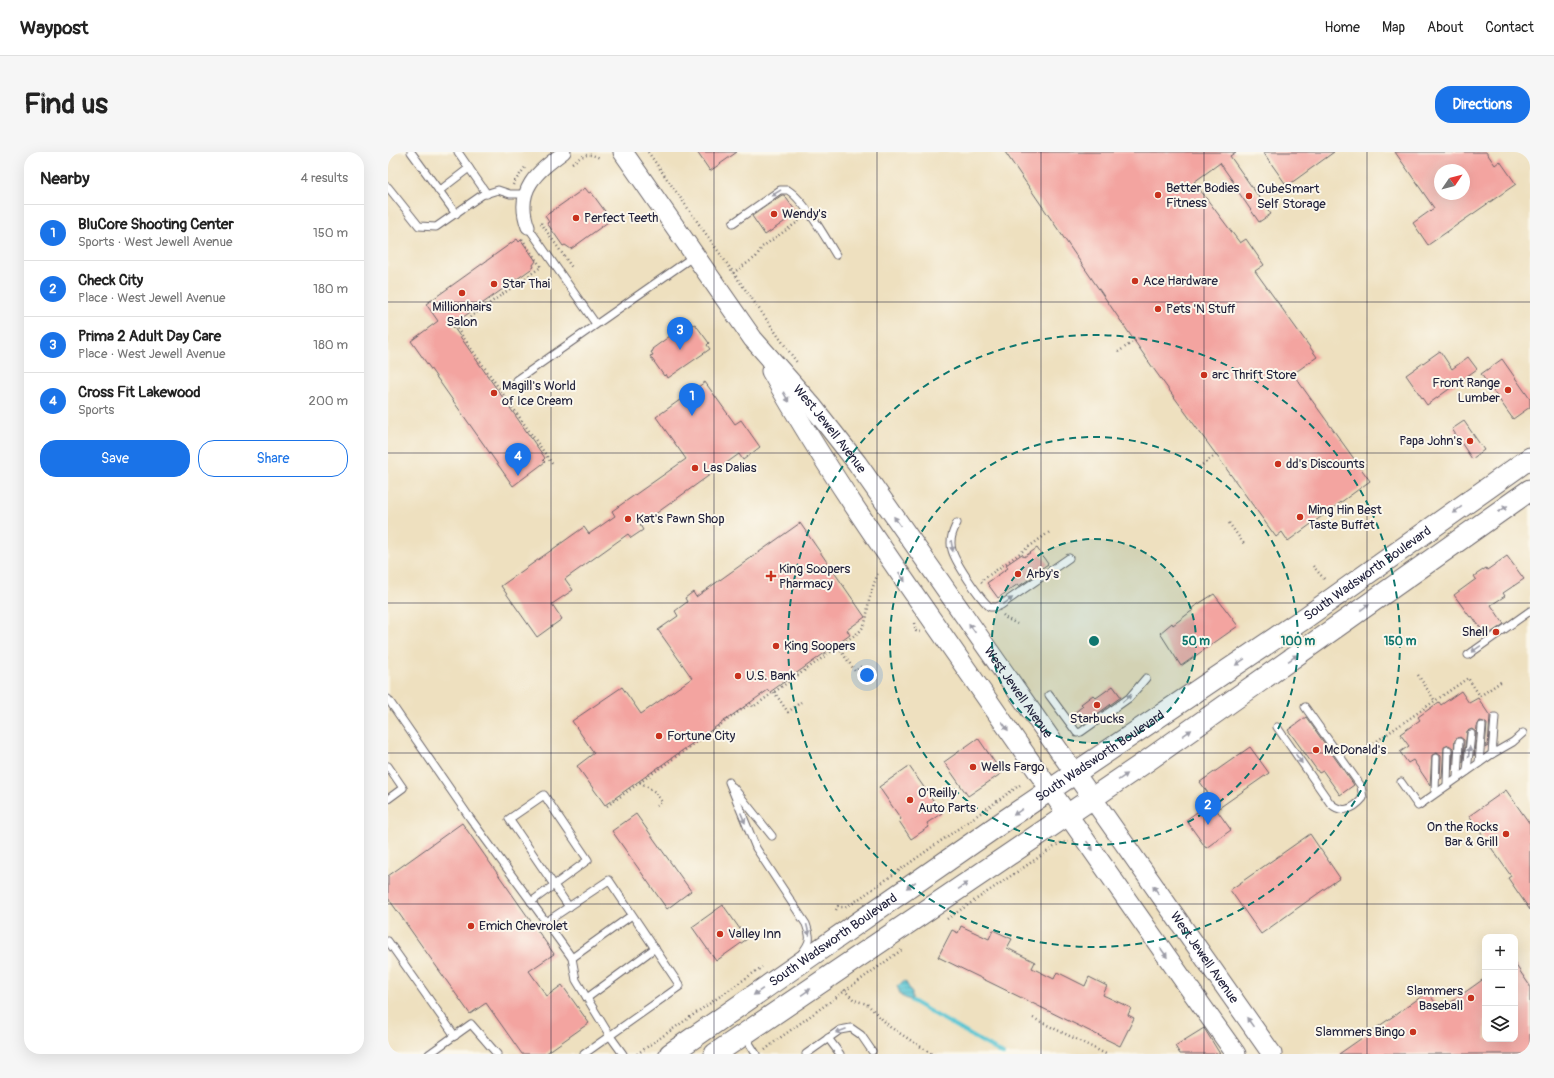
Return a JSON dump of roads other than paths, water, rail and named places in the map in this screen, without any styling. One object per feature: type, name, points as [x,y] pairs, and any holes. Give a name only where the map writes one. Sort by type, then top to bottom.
[{"type":"main road","name":"West Jewell Avenue","points":[[622,152],[753,339],[819,454],[1050,790],[1236,1054]]},
{"type":"main road","name":"West Jewell Avenue","points":[[753,339],[813,407],[840,441],[1272,1054]]},
{"type":"main road","name":"South Wadsworth Boulevard","points":[[670,1054],[775,969],[1075,774],[1305,618],[1530,458]]},
{"type":"main road","name":"South Wadsworth Boulevard","points":[[715,1054],[1092,798],[1235,699],[1530,490]]},
{"type":"street","points":[[524,232],[523,206],[529,185],[541,169],[564,152]]},
{"type":"lane","points":[[411,152],[456,214]]},
{"type":"lane","points":[[458,152],[487,194]]},
{"type":"lane","points":[[439,191],[469,168]]},
{"type":"lane","points":[[388,187],[419,226],[436,226],[456,214],[482,195],[498,190],[510,194],[526,194]]},
{"type":"lane","points":[[732,223],[780,190],[788,190],[796,196],[825,236],[836,255]]},
{"type":"lane","points":[[524,232],[596,324]]},
{"type":"lane","points":[[517,380],[694,256]]},
{"type":"lane","points":[[957,523],[952,536],[952,550],[962,569],[984,601],[990,607],[997,607],[1069,558]]},
{"type":"lane","points":[[1468,655],[1530,611]]},
{"type":"lane","points":[[1049,695],[1076,733],[1081,732],[1129,698],[1146,678]]},
{"type":"lane","points":[[388,699],[572,958],[576,980],[610,1036],[623,1054]]},
{"type":"lane","points":[[1277,727],[1330,803],[1339,810],[1344,810],[1355,806],[1363,798],[1361,786],[1305,707]]},
{"type":"lane","points":[[1492,754],[1495,717]]},
{"type":"lane","points":[[1480,763],[1482,726]]},
{"type":"lane","points":[[1401,782],[1418,806],[1456,778],[1502,749],[1523,733]]},
{"type":"lane","points":[[1467,771],[1471,734]]},
{"type":"lane","points":[[1456,778],[1459,742]]},
{"type":"lane","points":[[1447,785],[1448,750]]},
{"type":"lane","points":[[1435,793],[1436,758]]},
{"type":"lane","points":[[388,766],[403,788],[388,799]]},
{"type":"lane","points":[[772,836],[729,782],[756,848],[806,924],[810,934],[809,943],[801,955],[775,969]]},
{"type":"lane","points":[[531,902],[555,884],[588,860],[544,795],[509,819],[555,884],[569,906]]},
{"type":"lane","points":[[546,922],[609,880],[680,986],[584,1054]]},
{"type":"lane","points":[[572,958],[632,915]]},
{"type":"lane","points":[[388,941],[455,1036]]},
{"type":"lane","points":[[587,998],[655,948]]},
{"type":"lane","points":[[429,1054],[471,1024],[497,1054]]},
{"type":"lane","points":[[806,1054],[840,1030],[851,1028],[861,1035],[872,1051]]},
{"type":"lane","points":[[744,1035],[756,1054]]},
{"type":"lane","points":[[828,1038],[840,1054]]},
{"type":"water","points":[[905,981],[912,993],[912,1001],[901,996],[897,986]]},
{"type":"waterway","points":[[912,1001],[1003,1054]]},
{"type":"place","name":"Better Bodies Fitness","points":[[1158,195]]},
{"type":"place","name":"CubeSmart Self Storage","points":[[1249,196]]},
{"type":"place","name":"Wendy's","points":[[774,214]]},
{"type":"place","name":"Perfect Teeth","points":[[576,218]]},
{"type":"place","name":"Ace Hardware","points":[[1135,281]]},
{"type":"place","name":"Star Thai","points":[[494,284]]},
{"type":"place","name":"Millionhairs Salon","points":[[462,293]]},
{"type":"place","name":"Pets 'N Stuff","points":[[1158,309]]},
{"type":"place","name":"Prima 2 Adult Day Care","points":[[680,350]]},
{"type":"place","name":"arc Thrift Store","points":[[1204,375]]},
{"type":"place","name":"Front Range Lumber","points":[[1508,390]]},
{"type":"place","name":"Magill's World of Ice Cream","points":[[494,393]]},
{"type":"place","name":"BluCore Shooting Center","points":[[692,416]]},
{"type":"place","name":"Papa John's","points":[[1470,441]]},
{"type":"place","name":"dd's Discounts","points":[[1278,464]]},
{"type":"place","name":"Las Dalias","points":[[695,468]]},
{"type":"place","name":"Cross Fit Lakewood","points":[[518,476]]},
{"type":"place","name":"Ming Hin Best Taste Buffet","points":[[1300,517]]},
{"type":"place","name":"Kat's Pawn Shop","points":[[628,519]]},
{"type":"place","name":"Arby's","points":[[1018,574]]},
{"type":"place","name":"King Soopers Pharmacy","points":[[771,576]]},
{"type":"place","name":"Shell","points":[[1496,632]]},
{"type":"place","name":"King Soopers","points":[[776,646]]},
{"type":"place","name":"U.S. Bank","points":[[738,676]]},
{"type":"place","name":"Starbucks","points":[[1097,705]]},
{"type":"place","name":"Fortune City","points":[[659,736]]},
{"type":"place","name":"McDonald's","points":[[1316,750]]},
{"type":"place","name":"Wells Fargo","points":[[973,767]]},
{"type":"place","name":"O'Reilly Auto Parts","points":[[910,800]]},
{"type":"place","name":"Check City","points":[[1208,825]]},
{"type":"place","name":"On the Rocks Bar & Grill","points":[[1506,834]]},
{"type":"place","name":"Emich Chevrolet","points":[[471,926]]},
{"type":"place","name":"Valley Inn","points":[[720,934]]},
{"type":"place","name":"Slammers Baseball","points":[[1471,998]]},
{"type":"place","name":"Slammers Bingo","points":[[1413,1032]]}]
